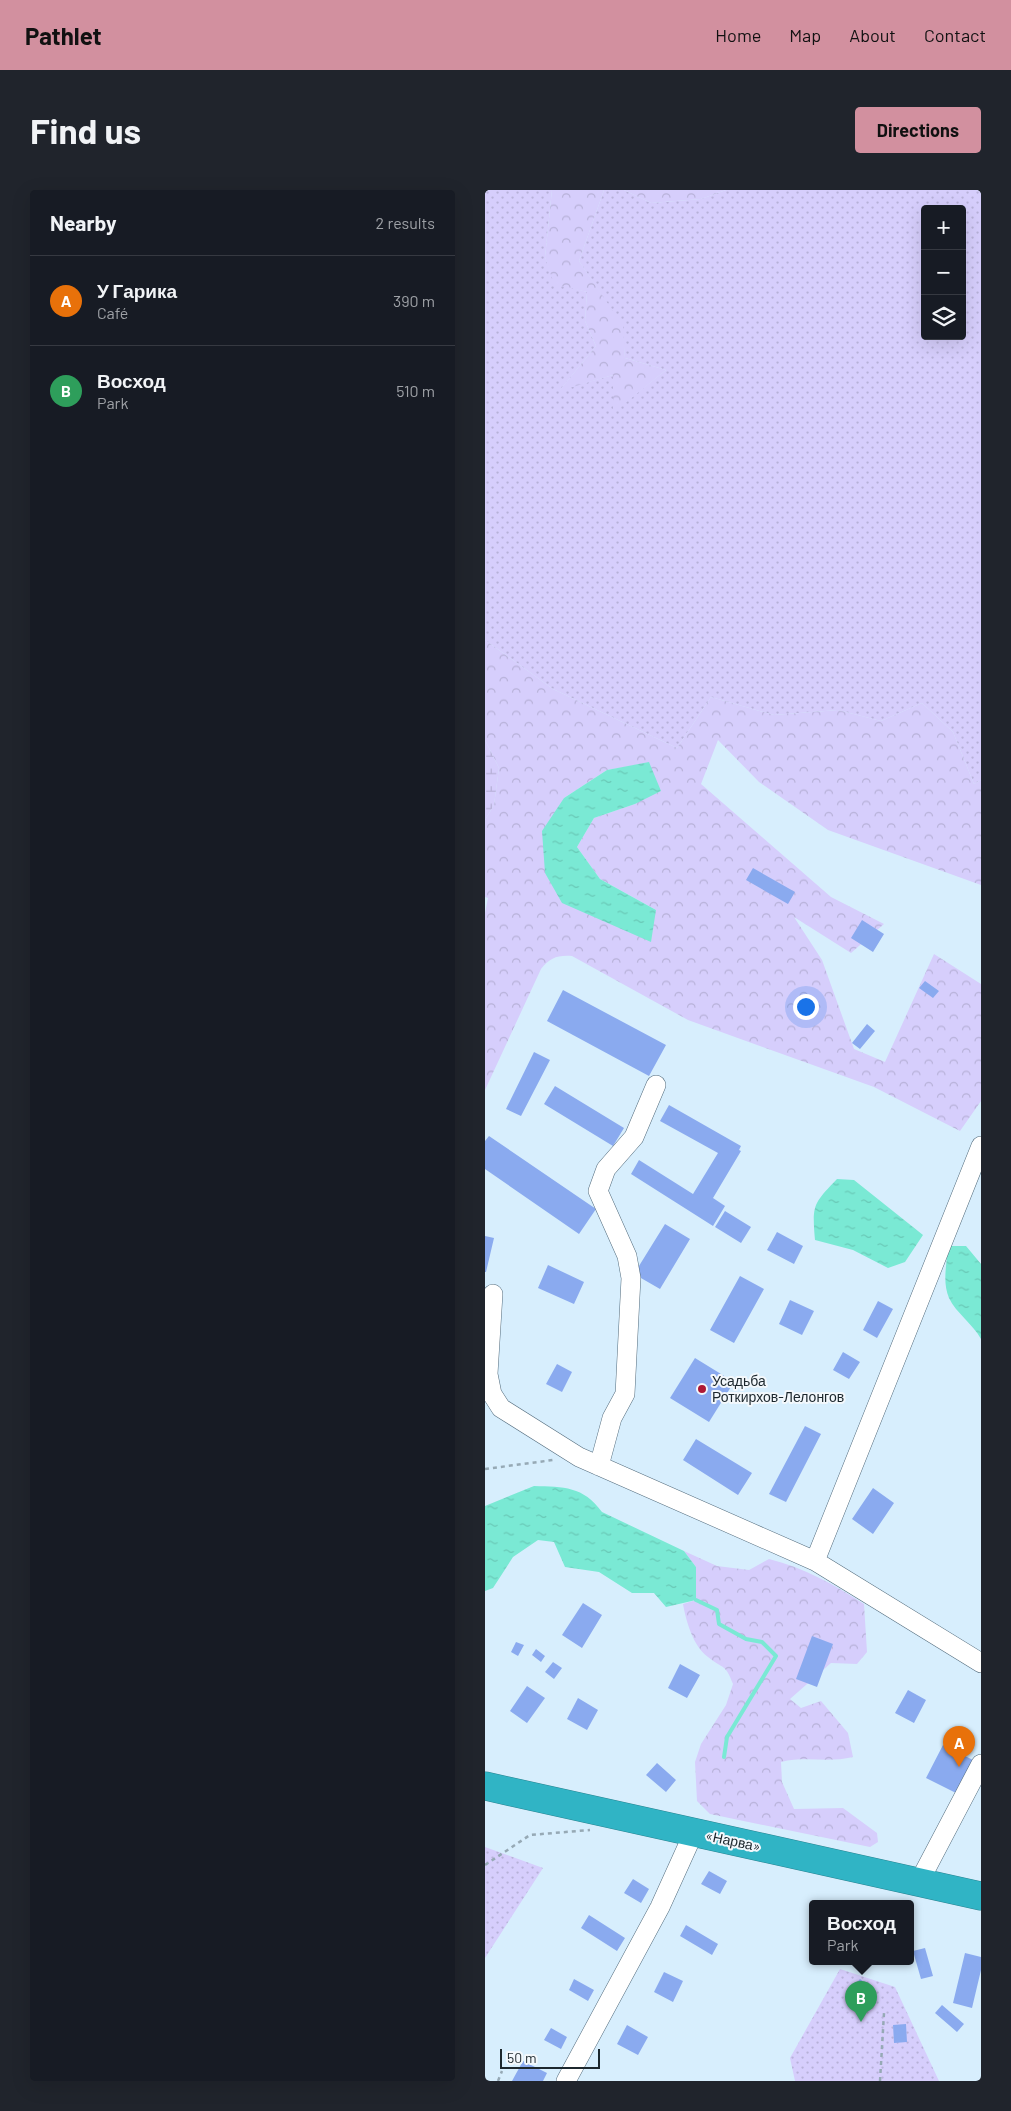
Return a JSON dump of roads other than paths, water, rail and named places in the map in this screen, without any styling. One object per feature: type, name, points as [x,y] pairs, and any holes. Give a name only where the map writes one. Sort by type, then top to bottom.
[{"type":"highway","name":"«Нарва»","points":[[485,1786],[981,1896]]},
{"type":"street","points":[[599,1466],[612,1418],[625,1394],[631,1278],[627,1256],[598,1191],[606,1169],[634,1137],[656,1085]]},
{"type":"street","points":[[815,1561],[981,1146]]},
{"type":"street","points":[[493,1294],[488,1374],[489,1387],[495,1402],[520,1422],[579,1457],[815,1561],[981,1663]]},
{"type":"street","points":[[919,1882],[981,1764]]},
{"type":"street","points":[[567,2081],[660,1907],[694,1832]]},
{"type":"water","points":[[649,762],[661,791],[635,804],[594,818],[577,847],[600,879],[656,910],[651,942],[562,903],[545,873],[542,831],[564,798],[607,770]]},
{"type":"water","points":[[837,1179],[854,1180],[923,1235],[905,1262],[888,1268],[853,1250],[815,1240],[814,1212],[816,1206],[823,1194]]},
{"type":"water","points":[[948,1246],[966,1246],[981,1264],[981,1339],[949,1298],[945,1279]]},
{"type":"water","points":[[534,1486],[564,1488],[580,1493],[595,1503],[602,1512],[684,1551],[696,1567],[696,1600],[666,1607],[654,1593],[632,1593],[599,1572],[565,1567],[554,1542],[538,1540],[513,1557],[493,1588],[485,1591],[485,1506]]},
{"type":"waterway","points":[[696,1600],[717,1610],[719,1624],[746,1639],[762,1642],[776,1656],[727,1737],[724,1757]]},
{"type":"place","name":"Усадьба Роткирхов-Лелонгов","points":[[702,1389]]},
{"type":"place","name":"У Гарика","points":[[959,1767]]},
{"type":"place","name":"Восход","points":[[861,2022]]}]
